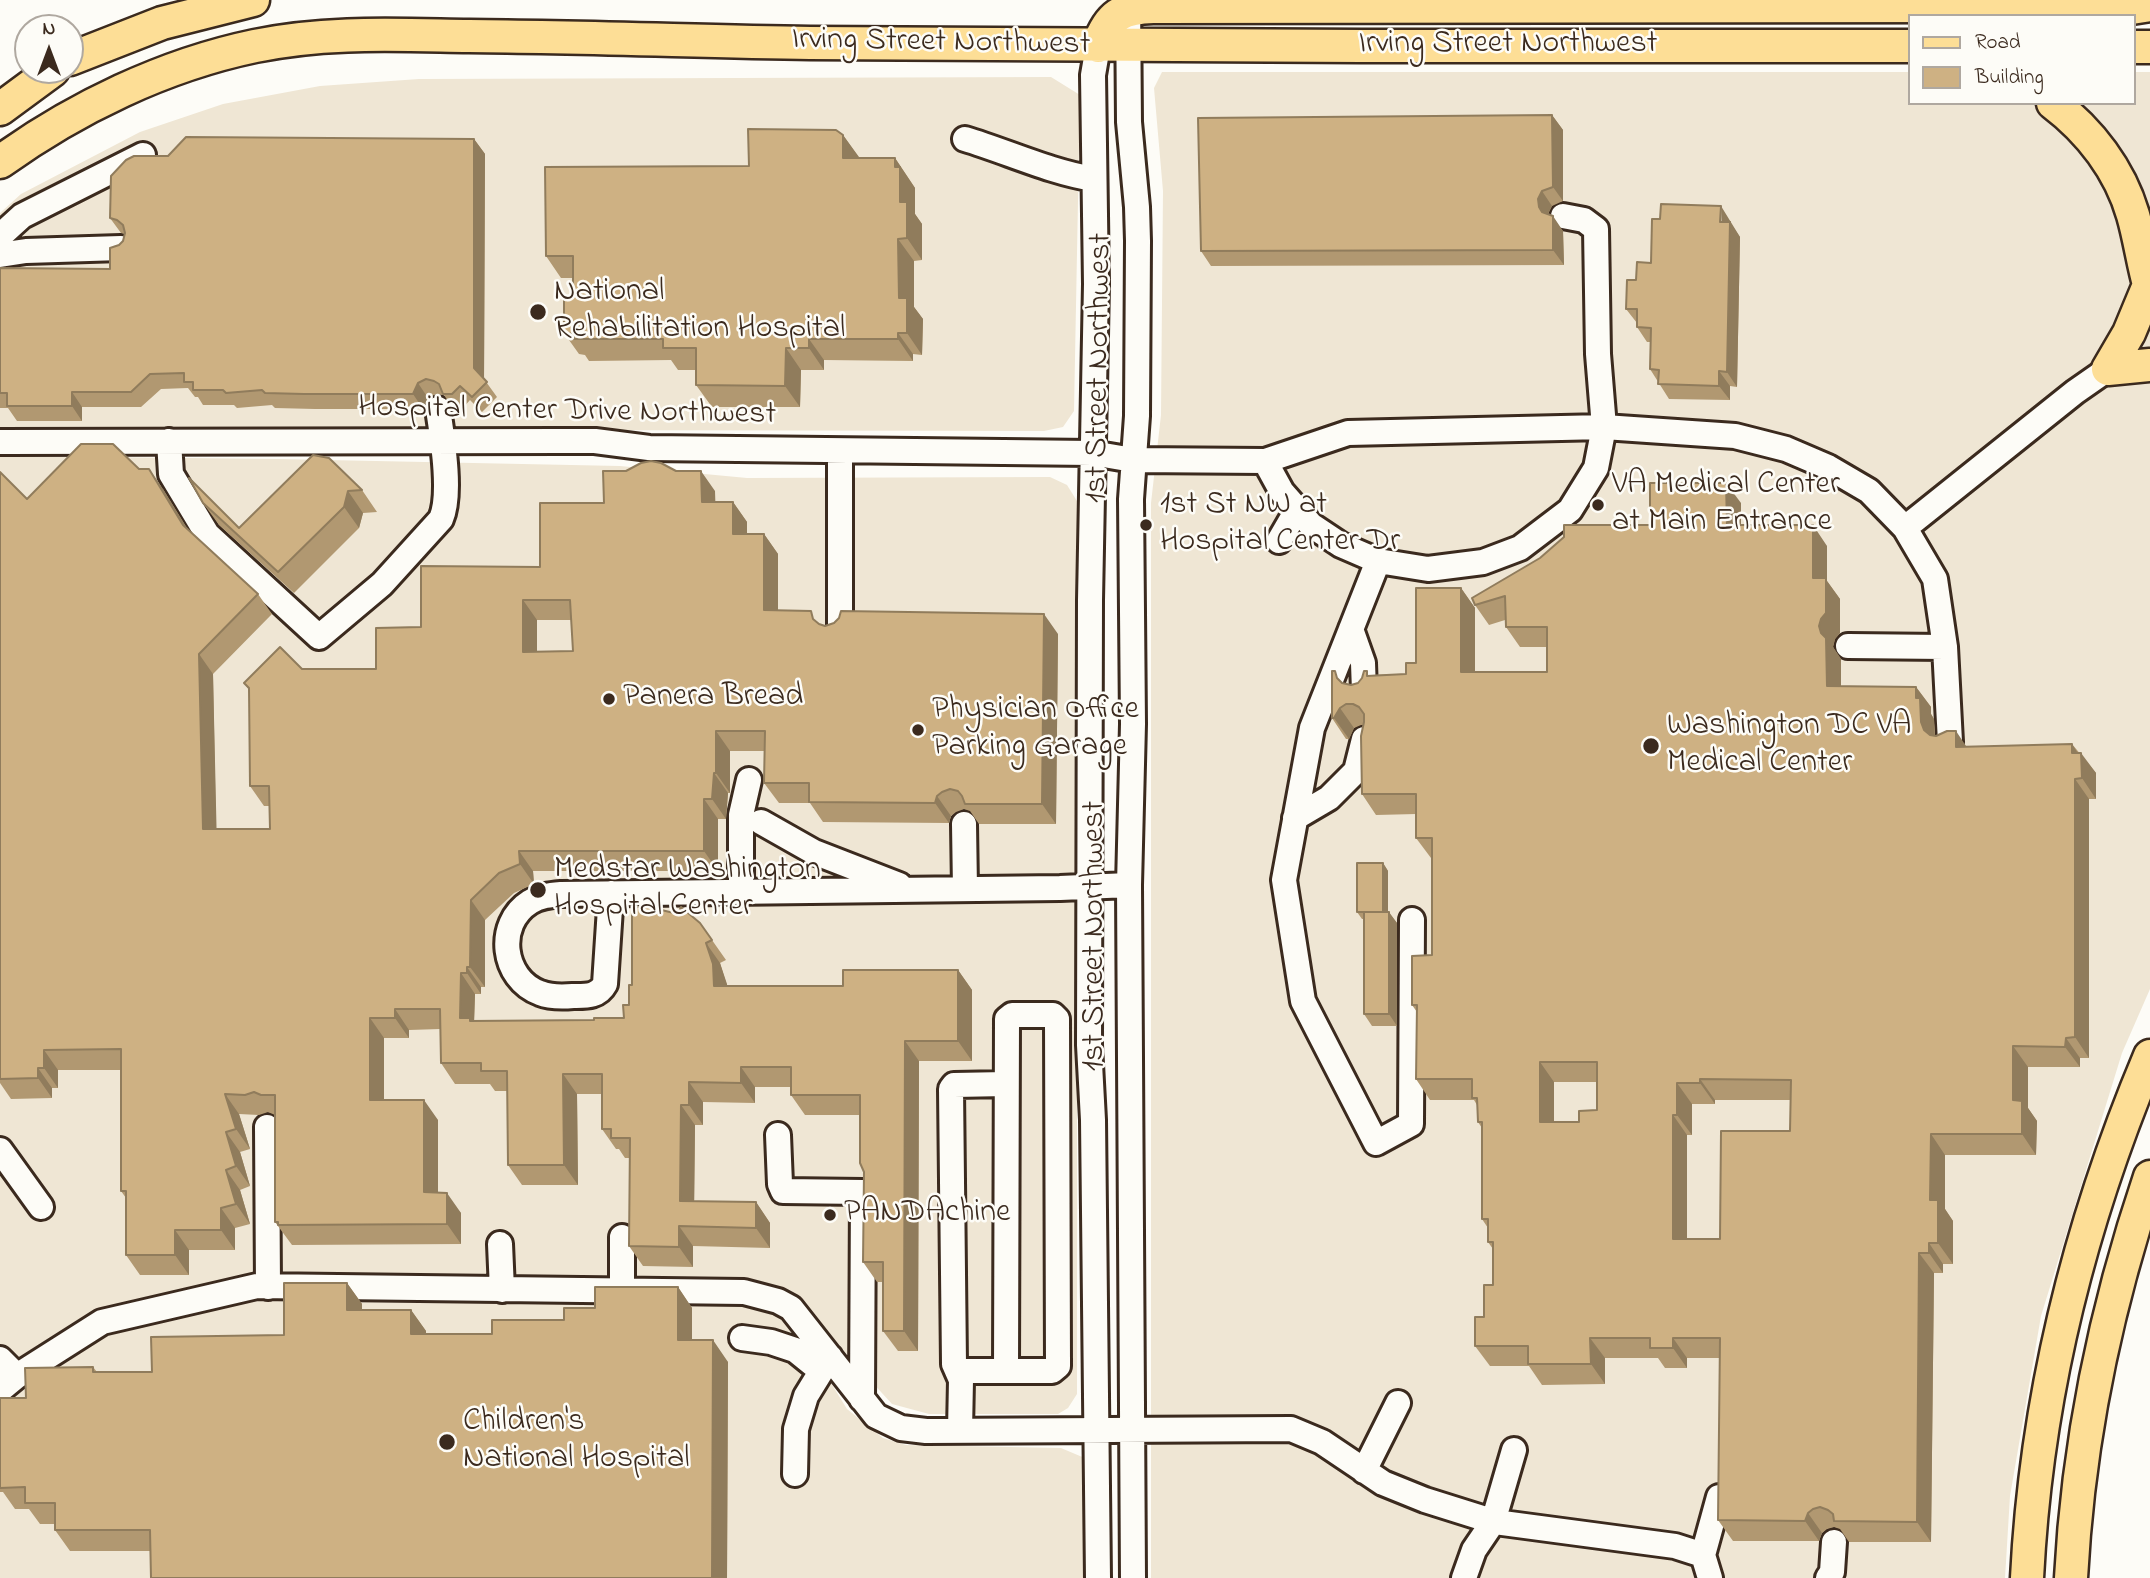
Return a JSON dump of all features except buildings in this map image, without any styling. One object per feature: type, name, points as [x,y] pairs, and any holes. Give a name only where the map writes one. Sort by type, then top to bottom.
[{"type":"main road","points":[[84,54],[162,23],[253,0]]},
{"type":"main road","points":[[1113,46],[1111,19],[1128,5],[2125,9],[2150,5]]},
{"type":"main road","name":"Irving Street Northwest","points":[[0,162],[76,116],[159,75],[205,58],[243,48],[313,37],[368,35],[1113,46],[1909,46]]},
{"type":"main road","points":[[1870,46],[1909,54]]},
{"type":"main road","points":[[0,109],[34,84]]},
{"type":"main road","points":[[2055,105],[2090,136],[2120,181],[2132,212],[2150,286],[2129,333],[2108,369]]},
{"type":"main road","points":[[2108,369],[2150,365]]},
{"type":"main road","points":[[2027,1578],[2041,1443],[2064,1318],[2098,1196],[2125,1117],[2150,1056]]},
{"type":"main road","points":[[2071,1578],[2079,1488],[2099,1363],[2118,1282],[2150,1177]]},
{"type":"street","name":"1st Street Northwest","points":[[1098,1578],[1093,1120],[1089,1045],[1092,453],[1096,284],[1093,75],[1113,46]]},
{"type":"street","name":"1st Street Northwest","points":[[1113,46],[1129,122],[1138,207],[1137,416],[1131,499],[1133,724],[1129,885],[1133,1578]]},
{"type":"street","points":[[965,139],[1068,175],[1094,179]]},
{"type":"street","points":[[0,236],[22,216],[143,155]]},
{"type":"street","points":[[1265,461],[1282,492],[1311,525],[1341,545],[1378,561],[1428,569],[1483,562],[1520,548],[1570,510],[1596,468],[1604,427],[1598,355],[1596,229],[1584,220],[1563,216]]},
{"type":"street","points":[[0,255],[26,251],[121,248]]},
{"type":"street","points":[[1905,528],[2075,392],[2108,369]]},
{"type":"street","points":[[169,441],[171,474],[207,534],[319,637],[382,584],[444,512],[443,442],[438,409]]},
{"type":"street","name":"Hospital Center Drive Northwest","points":[[0,442],[573,441],[649,448],[1092,453],[1133,460],[1265,461],[1348,433],[1604,427],[1735,436],[1786,449],[1828,467],[1869,491],[1905,528],[1935,579],[1945,648],[1950,742]]},
{"type":"street","points":[[840,451],[840,631]]},
{"type":"street","points":[[1279,541],[1297,510]]},
{"type":"street","points":[[1378,561],[1312,728],[1284,880],[1303,1001],[1376,1143],[1411,1124],[1412,920]]},
{"type":"street","points":[[1351,629],[1363,663],[1364,691]]},
{"type":"street","points":[[1848,646],[1945,648]]},
{"type":"street","points":[[1295,818],[1329,798],[1356,771],[1364,738]]},
{"type":"street","points":[[741,893],[741,815],[749,780]]},
{"type":"street","points":[[761,822],[814,852],[913,890]]},
{"type":"street","points":[[964,824],[965,889]]},
{"type":"street","points":[[611,893],[605,984],[601,991],[591,995],[559,997],[541,994],[526,985],[515,973],[508,958],[510,927],[518,912],[545,895],[611,893],[741,893],[1129,885]]},
{"type":"street","points":[[1006,1084],[954,1085],[951,1088],[954,1364],[960,1371],[1006,1371],[1052,1371],[1058,1366],[1056,1017],[1012,1015],[1007,1019],[1006,1371]]},
{"type":"street","points":[[267,1127],[268,1287]]},
{"type":"street","points":[[778,1135],[780,1184],[783,1191],[863,1192],[862,1399]]},
{"type":"street","points":[[0,1150],[41,1207]]},
{"type":"street","points":[[622,1237],[622,1292]]},
{"type":"street","points":[[500,1244],[502,1290]]},
{"type":"street","points":[[6,1375],[102,1322],[257,1286],[622,1292],[707,1290],[743,1301],[778,1301],[791,1308],[826,1364],[876,1416],[901,1428],[926,1431],[1291,1429],[1322,1442],[1393,1488],[1493,1522],[1675,1546],[1707,1566],[1718,1497]]},
{"type":"street","points":[[118,1297],[138,1314]]},
{"type":"street","points":[[742,1338],[771,1342],[826,1364]]},
{"type":"street","points":[[795,1474],[796,1429],[806,1396],[826,1364]]},
{"type":"street","points":[[955,1431],[949,1381],[957,1369]]},
{"type":"street","points":[[1364,1471],[1398,1403]]},
{"type":"street","points":[[1464,1578],[1474,1550],[1493,1522],[1514,1450]]},
{"type":"street","points":[[1828,1578],[1832,1572],[1834,1542]]},
{"type":"shaded area","name":"Washington DC VA Medical Center","points":[[1162,72],[1909,72],[1909,105],[2136,105],[2136,72],[2150,72],[2150,989],[2122,1053],[2041,1316],[2010,1496],[2005,1578],[1151,1578],[1151,503],[1161,415],[1163,191],[1154,88]]},
{"type":"shaded area","name":"National Rehabilitation Hospital","points":[[1051,77],[1080,95],[1074,411],[1063,427],[1044,431],[0,429],[0,213],[21,194],[140,132],[223,104],[320,86],[419,79]]},
{"type":"shaded area","name":"Medstar Washington Hospital Center","points":[[0,456],[620,466],[747,478],[1050,477],[1067,485],[1077,501],[1077,1394],[1068,1408],[1058,1414],[929,1414],[892,1404],[795,1298],[761,1282],[224,1280],[88,1314],[0,1376]]},
{"type":"shaded area","name":"Children's National Hospital","points":[[714,1299],[755,1304],[778,1313],[800,1333],[847,1409],[883,1438],[906,1445],[1061,1448],[1087,1459],[1087,1578],[0,1578],[0,1402],[60,1356],[119,1328],[190,1308],[262,1300]]},
{"type":"place","name":"National Rehabilitation Hospital","points":[[538,312]]},
{"type":"place","name":"VA Medical Center at Main Entrance","points":[[1598,505]]},
{"type":"place","name":"1st St NW at Hospital Center Dr","points":[[1146,525]]},
{"type":"place","name":"Panera Bread","points":[[609,699]]},
{"type":"place","name":"Physician Office Parking Garage","points":[[918,730]]},
{"type":"place","name":"Washington DC VA Medical Center","points":[[1651,746]]},
{"type":"place","name":"Medstar Washington Hospital Center","points":[[538,890]]},
{"type":"place","name":"PANDAchine","points":[[830,1215]]},
{"type":"place","name":"Children's National Hospital","points":[[447,1442]]}]
